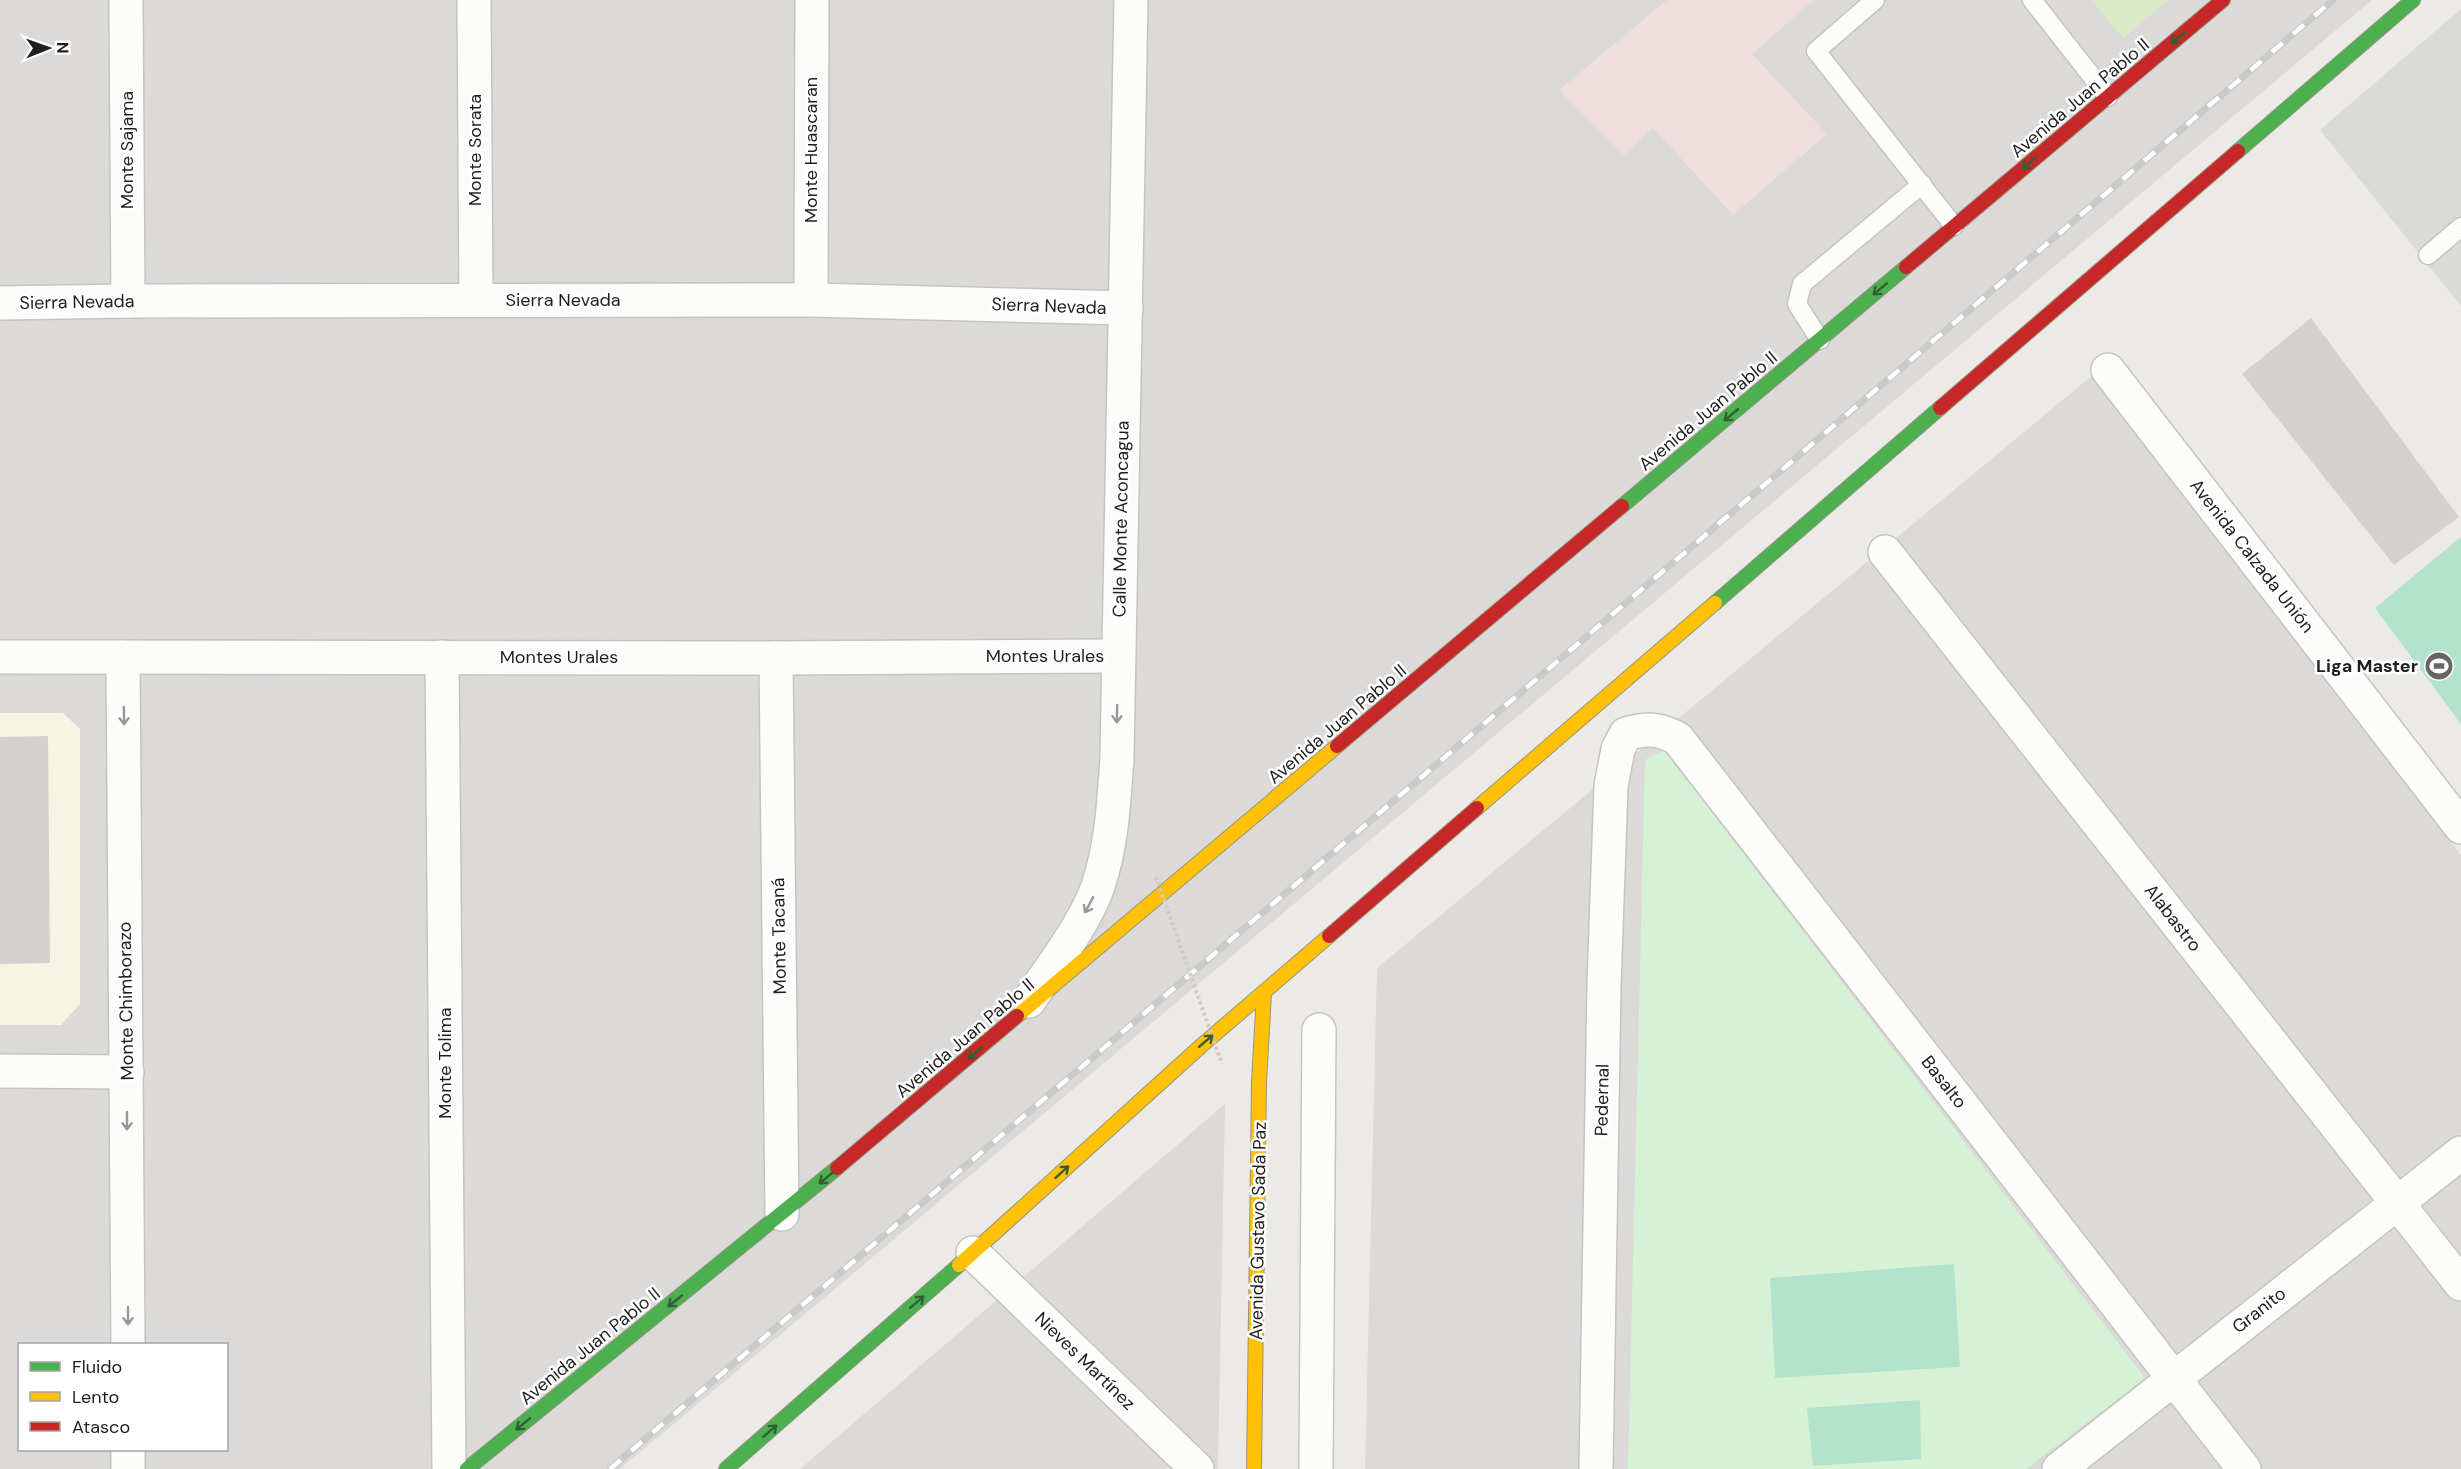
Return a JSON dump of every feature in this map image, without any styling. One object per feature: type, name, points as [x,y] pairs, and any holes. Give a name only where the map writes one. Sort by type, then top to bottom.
[{"type":"main road","name":"Avenida Juan Pablo II","points":[[467,1469],[782,1214],[1020,1015],[2223,0]]},
{"type":"main road","points":[[738,1465],[1201,1046],[2413,0]]},
{"type":"main road","name":"Avenida Gustavo Sada Paz","points":[[1254,1469],[1260,1082],[1264,993]]},
{"type":"street","name":"Monte Sajama","points":[[126,0],[128,301]]},
{"type":"street","name":"Monte Sorata","points":[[474,0],[476,300]]},
{"type":"street","name":"Monte Huascaran","points":[[811,300],[812,0]]},
{"type":"street","name":"Calle Monte Aconcagua","points":[[1020,1015],[1074,932],[1098,888],[1106,860],[1112,824],[1117,758],[1131,0]]},
{"type":"street","name":"Sierra Nevada","points":[[0,303],[811,300],[1126,308]]},
{"type":"street","name":"Avenida Calzada Unión","points":[[2108,370],[2461,827]]},
{"type":"street","name":"Alabastro","points":[[1885,552],[2461,1284]]},
{"type":"street","name":"Montes Urales","points":[[0,657],[1118,656]]},
{"type":"street","name":"Monte Chimborazo","points":[[123,657],[128,1343]]},
{"type":"street","name":"Monte Tolima","points":[[442,657],[449,1469]]},
{"type":"street","name":"Monte Tacaná","points":[[776,658],[782,1214]]},
{"type":"street","name":"Basalto","points":[[1626,734],[1653,729],[1666,732],[1678,739],[2244,1469]]},
{"type":"street","name":"Pedernal","points":[[1596,1469],[1604,986],[1611,786],[1618,749],[1626,734]]},
{"type":"street","points":[[1316,1469],[1319,1030]]},
{"type":"street","points":[[0,1071],[127,1072]]},
{"type":"street","name":"Granito","points":[[2059,1469],[2397,1201],[2461,1153]]},
{"type":"street","name":"Nieves Martínez","points":[[973,1253],[1197,1469]]},
{"type":"street","points":[[128,1451],[128,1469]]},
{"type":"lane","points":[[1875,0],[1816,51],[1954,226]]},
{"type":"lane","points":[[2032,0],[2108,97]]},
{"type":"lane","points":[[1820,340],[1797,304],[1802,284],[1922,184]]},
{"type":"lane","points":[[2428,255],[2461,227]]},
{"type":"path","points":[[1156,878],[1222,1064]]},
{"type":"shaded area","points":[[0,0],[2372,0],[620,1469],[0,1469]]},
{"type":"shaded area","points":[[1667,0],[1814,0],[1752,54],[1827,134],[1733,215],[1653,128],[1624,155],[1559,90]]},
{"type":"shaded area","points":[[2461,9],[2461,306],[2320,130]]},
{"type":"shaded area","points":[[2094,374],[2461,855],[2461,1469],[1365,1469],[1377,968]]},
{"type":"shaded area","points":[[0,713],[63,713],[80,729],[80,1004],[61,1025],[0,1025]]},
{"type":"shaded area","points":[[1225,1104],[1218,1469],[800,1469]]},
{"type":"green space","points":[[2091,0],[2169,0],[2123,38]]},
{"type":"green space","name":"Liga Master","points":[[2461,537],[2461,724],[2375,608]]},
{"type":"green space","points":[[1664,750],[2145,1378],[2026,1469],[1628,1469],[1645,760]]},
{"type":"green space","points":[[1954,1264],[1960,1367],[1775,1378],[1770,1278]]},
{"type":"green space","points":[[1920,1400],[1921,1459],[1813,1466],[1807,1408]]},
{"type":"building","points":[[2311,318],[2459,517],[2394,565],[2242,374]]},
{"type":"building","points":[[48,736],[50,963],[0,964],[0,737]]},
{"type":"railway","points":[[610,1469],[2333,0]]},
{"type":"traffic: fast","points":[[2238,151],[2413,0]]},
{"type":"traffic: fast","points":[[1622,506],[1906,267]]},
{"type":"traffic: fast","points":[[1715,603],[1940,408]]},
{"type":"traffic: fast","points":[[467,1469],[837,1168]]},
{"type":"traffic: fast","points":[[726,1469],[959,1265]]},
{"type":"traffic: slow","points":[[1477,808],[1715,603]]},
{"type":"traffic: slow","points":[[1017,1016],[1337,746]]},
{"type":"traffic: slow","points":[[959,1265],[1201,1046],[1329,936]]},
{"type":"traffic: slow","points":[[1254,1469],[1259,1082],[1264,993]]},
{"type":"traffic: jam","points":[[1906,267],[2223,0]]},
{"type":"traffic: jam","points":[[1940,408],[2238,151]]},
{"type":"traffic: jam","points":[[1337,746],[1622,506]]},
{"type":"traffic: jam","points":[[1329,936],[1477,808]]},
{"type":"traffic: jam","points":[[837,1168],[1017,1016]]},
{"type":"place","name":"Liga Master","points":[[2439,666]]}]
